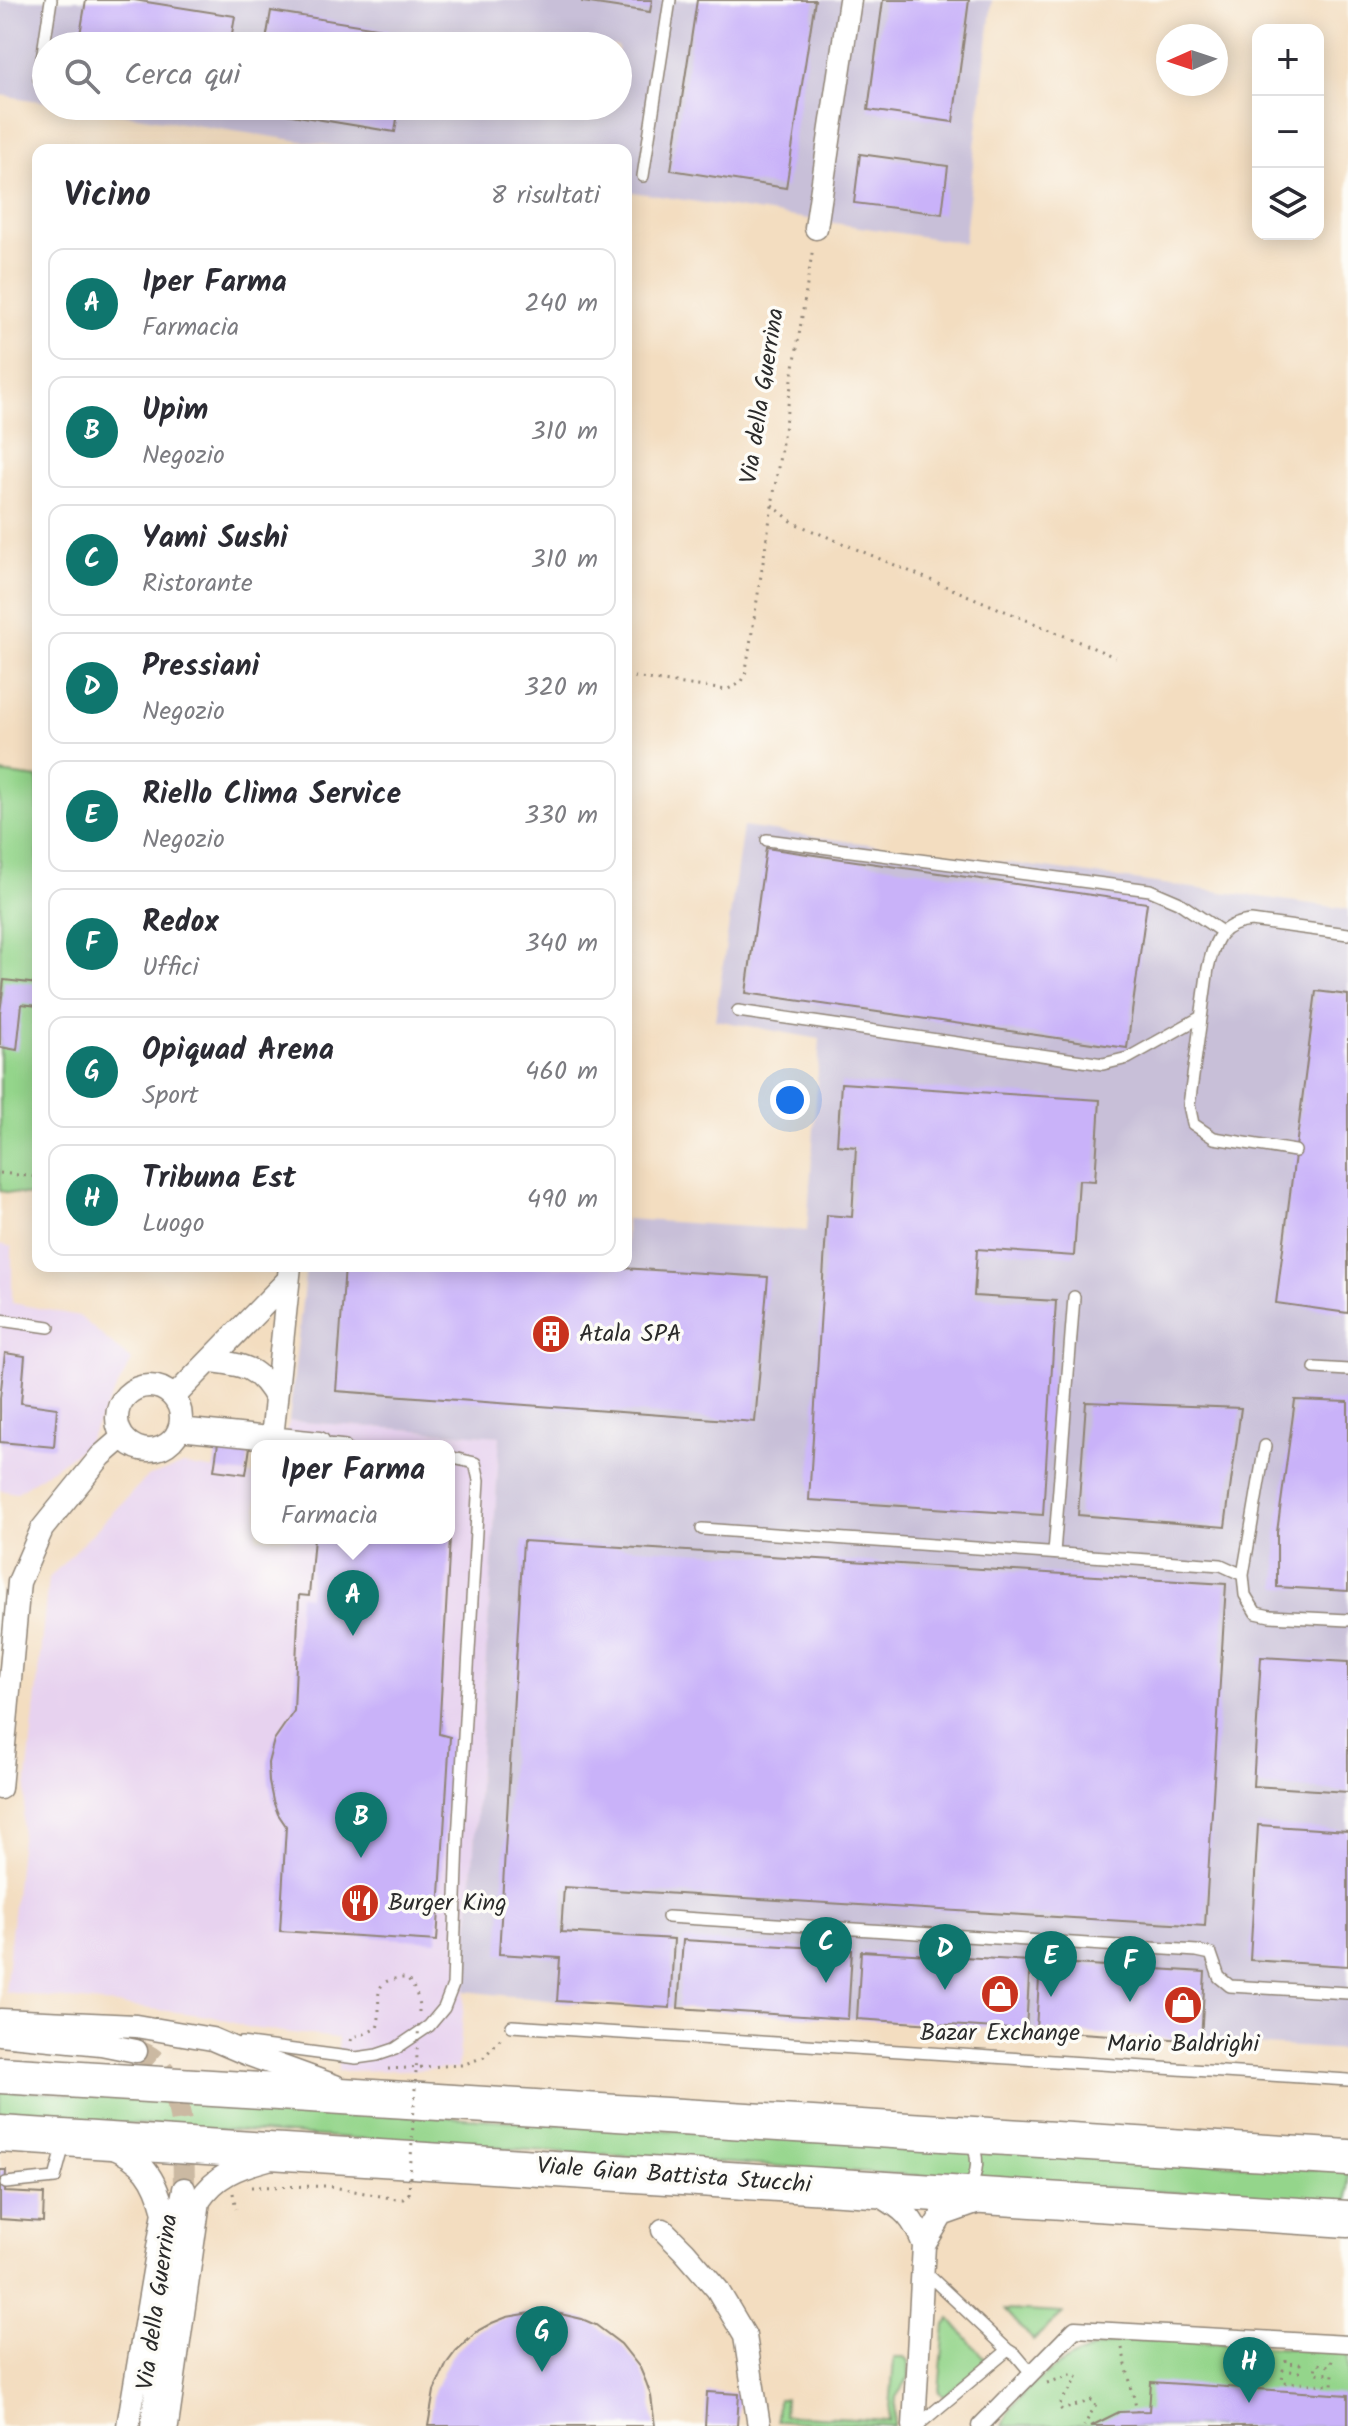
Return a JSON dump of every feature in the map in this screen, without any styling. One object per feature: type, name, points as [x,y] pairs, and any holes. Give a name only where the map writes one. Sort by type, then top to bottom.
[{"type":"main road","points":[[0,2075],[1348,2158]]},
{"type":"main road","name":"Viale Gian Battista Stucchi","points":[[0,2134],[1348,2219]]},
{"type":"street","points":[[816,228],[850,0]]},
{"type":"street","points":[[174,1397],[289,1273]]},
{"type":"street","points":[[272,1438],[289,1273]]},
{"type":"street","points":[[209,1361],[233,1363],[252,1369],[267,1382],[276,1399]]},
{"type":"street","points":[[148,1385],[158,1386],[174,1397],[179,1407],[179,1429],[168,1444],[158,1449],[138,1448],[123,1437],[117,1422],[123,1397],[148,1385]]},
{"type":"street","points":[[179,1429],[291,1440]]},
{"type":"street","points":[[0,1788],[19,1582],[42,1529],[101,1456],[123,1437]]},
{"type":"street","points":[[0,2020],[136,2026],[212,2039],[363,2096]]},
{"type":"street","points":[[0,2034],[101,2044],[136,2051]]},
{"type":"street","name":"Via della Guerrina","points":[[78,2138],[125,2153],[143,2167],[158,2187],[164,2212],[128,2426]]},
{"type":"street","name":"Via della Guerrina","points":[[167,2426],[199,2201],[209,2186],[242,2166],[295,2152]]},
{"type":"street","points":[[865,2188],[906,2211],[924,2245]]},
{"type":"street","name":"Via della Guerrina","points":[[152,2426],[174,2240],[184,2189]]},
{"type":"street","points":[[915,2426],[924,2245],[942,2215],[972,2205],[978,2195]]},
{"type":"street","points":[[663,2230],[717,2289],[745,2336],[759,2426]]},
{"type":"street","points":[[980,2426],[1075,2329],[1340,2344]]},
{"type":"lane","points":[[46,32],[51,0]]},
{"type":"lane","points":[[643,176],[670,0]]},
{"type":"lane","points":[[767,840],[1150,890],[1178,902],[1222,932]]},
{"type":"lane","points":[[1295,1151],[1214,1138],[1193,1124],[1189,1105],[1212,948],[1222,932],[1237,923],[1251,921],[1348,934]]},
{"type":"lane","points":[[738,1011],[1103,1064],[1128,1058],[1201,1017]]},
{"type":"lane","points":[[1054,1553],[1074,1297]]},
{"type":"lane","points":[[0,1320],[49,1327]]},
{"type":"lane","points":[[1315,1368],[1348,1370]]},
{"type":"lane","points":[[1265,1446],[1243,1575],[1245,1595],[1256,1613],[1348,1620]]},
{"type":"lane","points":[[212,2039],[356,2058],[395,2049],[429,2026],[444,2008],[453,1985],[458,1839],[479,1480],[475,1463],[455,1458]]},
{"type":"lane","points":[[702,1529],[1221,1565],[1243,1575]]},
{"type":"lane","points":[[668,1917],[1197,1951],[1211,1954],[1219,1977],[1230,1986],[1348,1993]]},
{"type":"lane","points":[[512,2026],[1348,2080]]},
{"type":"lane","points":[[969,2134],[977,2154],[974,2181],[978,2195]]},
{"type":"lane","points":[[6,2183],[55,2178],[78,2138]]},
{"type":"lane","points":[[922,2269],[1016,2355],[1027,2379]]},
{"type":"lane","points":[[915,2426],[1008,2350]]},
{"type":"path","name":"Via della Guerrina","points":[[632,677],[726,690],[741,683],[745,676],[816,228]]},
{"type":"path","points":[[772,505],[794,523],[1115,657]]},
{"type":"path","points":[[0,1173],[32,1176]]},
{"type":"path","points":[[249,2187],[328,2186],[396,2199],[403,2199],[409,2194],[420,2008],[413,1985],[406,1978],[392,1978],[382,1985],[378,1993],[380,2019],[377,2028],[352,2037],[356,2058]]},
{"type":"path","points":[[233,2188],[236,2209]]},
{"type":"path","points":[[1117,2330],[1137,2411]]},
{"type":"path","points":[[1240,2388],[1241,2338]]},
{"type":"path","points":[[1287,2340],[1286,2363],[1300,2364],[1299,2372],[1283,2370],[1282,2382],[1332,2385],[1333,2374],[1315,2373],[1316,2364],[1331,2366],[1340,2344]]},
{"type":"path","points":[[1027,2379],[1026,2391],[1074,2374],[1078,2378],[1058,2406],[1062,2410],[1092,2400],[1096,2404],[1084,2426]]},
{"type":"path","points":[[1305,2383],[1305,2392]]},
{"type":"shaded area","points":[[0,0],[992,0],[964,243],[632,192],[632,144],[320,144],[163,120],[632,120],[632,32],[32,32],[32,100],[0,95]]},
{"type":"shaded area","points":[[743,827],[1348,909],[1348,2050],[1201,2041],[1205,1972],[1040,1962],[1036,2030],[1026,2030],[1030,1961],[861,1951],[857,2019],[848,2019],[851,1950],[683,1940],[678,2008],[670,2008],[674,1939],[561,1933],[557,2001],[465,1991],[500,1436],[289,1421],[305,1272],[632,1272],[632,1219],[807,1231],[820,1039],[715,1020]]},
{"type":"shaded area","points":[[0,1244],[12,1247],[12,1303],[79,1316],[132,1361],[84,1447],[16,1493],[0,1490]]},
{"type":"shaded area","points":[[289,1421],[500,1436],[458,2069],[338,2071],[338,2038],[250,2028],[211,2016],[5,1992],[48,1579],[147,1477],[183,1465],[251,1475],[251,1544],[455,1544],[455,1440],[286,1440]]},
{"type":"green space","points":[[0,773],[32,777],[32,1196],[0,1191]]},
{"type":"green space","points":[[0,2090],[1348,2171],[1348,2204],[0,2115]]},
{"type":"green space","points":[[1005,2310],[1063,2313],[1033,2340]]},
{"type":"green space","points":[[950,2319],[985,2359],[981,2366],[945,2396],[939,2392],[945,2325]]},
{"type":"green space","points":[[1154,2339],[1348,2353],[1348,2426],[1002,2426],[1032,2385],[1062,2364],[1110,2344]]},
{"type":"green space","points":[[896,2357],[905,2357],[909,2361],[909,2378],[896,2397],[894,2426],[777,2421],[778,2399],[785,2399],[784,2415],[889,2421]]},
{"type":"building","points":[[86,0],[134,0],[235,16],[232,32],[80,32]]},
{"type":"building","points":[[582,0],[652,0],[650,12]]},
{"type":"building","points":[[697,0],[815,0],[786,188],[671,170]]},
{"type":"building","points":[[883,0],[969,0],[953,122],[868,110]]},
{"type":"building","points":[[271,11],[389,30],[389,32],[267,32]]},
{"type":"building","points":[[322,120],[397,120],[395,132]]},
{"type":"building","points":[[860,154],[948,166],[942,214],[854,203]]},
{"type":"building","points":[[766,848],[1147,903],[1127,1048],[746,993]]},
{"type":"building","points":[[4,980],[32,983],[32,1005],[22,1004],[17,1050],[0,1047]]},
{"type":"building","points":[[1316,991],[1348,995],[1348,1313],[1276,1303]]},
{"type":"building","points":[[841,1083],[1100,1100],[1095,1181],[1079,1180],[1074,1256],[977,1249],[974,1296],[1056,1301],[1043,1515],[809,1500],[827,1215],[852,1217],[856,1147],[837,1145]]},
{"type":"building","name":"Atala SPA","points":[[632,1269],[768,1277],[755,1422],[336,1391],[345,1272],[632,1272]]},
{"type":"building","points":[[5,1353],[25,1356],[21,1403],[57,1408],[54,1447],[0,1442],[0,1398]]},
{"type":"building","points":[[1295,1400],[1348,1402],[1348,1591],[1277,1587],[1277,1532]]},
{"type":"building","points":[[1086,1402],[1241,1408],[1225,1527],[1078,1515]]},
{"type":"building","points":[[218,1443],[250,1447],[246,1474],[214,1470]]},
{"type":"building","points":[[523,1541],[1226,1584],[1205,1926],[564,1887],[561,1932],[674,1939],[670,2008],[557,2001],[560,1958],[499,1954]]},
{"type":"building","points":[[313,1544],[450,1544],[439,1734],[450,1737],[437,1941],[280,1931],[286,1826],[273,1801],[268,1763],[274,1740],[294,1711],[299,1595],[309,1596]]},
{"type":"building","points":[[1261,1657],[1348,1662],[1348,1792],[1253,1786]]},
{"type":"building","points":[[1258,1825],[1348,1831],[1348,1966],[1250,1960]]},
{"type":"building","points":[[683,1940],[852,1950],[848,2019],[678,2008]]},
{"type":"building","points":[[861,1951],[1030,1961],[1026,2030],[857,2019]]},
{"type":"building","points":[[1040,1962],[1205,1972],[1201,2041],[1036,2030]]},
{"type":"building","points":[[0,2170],[6,2170],[5,2192],[44,2194],[43,2222],[0,2219]]},
{"type":"building","points":[[537,2312],[582,2319],[596,2325],[621,2344],[640,2368],[646,2382],[655,2426],[428,2426],[434,2391],[456,2351],[479,2330],[492,2323]]},
{"type":"building","points":[[1151,2382],[1348,2395],[1348,2426],[1091,2426],[1119,2412],[1149,2411]]},
{"type":"building","points":[[707,2392],[739,2394],[737,2426],[705,2426]]},
{"type":"tunnel","points":[[136,2051],[153,2059],[165,2072],[173,2089],[182,2130],[184,2189]]},
{"type":"place","name":"Atala SPA","points":[[551,1334]]},
{"type":"place","name":"Iper Farma","points":[[353,1636]]},
{"type":"place","name":"Upim","points":[[361,1858]]},
{"type":"place","name":"Burger King","points":[[360,1903]]},
{"type":"place","name":"Yami Sushi","points":[[826,1983]]},
{"type":"place","name":"Pressiani","points":[[945,1990]]},
{"type":"place","name":"Bazar Exchange","points":[[1000,1994]]},
{"type":"place","name":"Riello Clima Service","points":[[1051,1997]]},
{"type":"place","name":"Redox","points":[[1130,2002]]},
{"type":"place","name":"Mario Baldrighi","points":[[1183,2005]]},
{"type":"place","name":"Opiquad Arena","points":[[542,2372]]},
{"type":"place","name":"Tribuna Est","points":[[1249,2403]]}]
